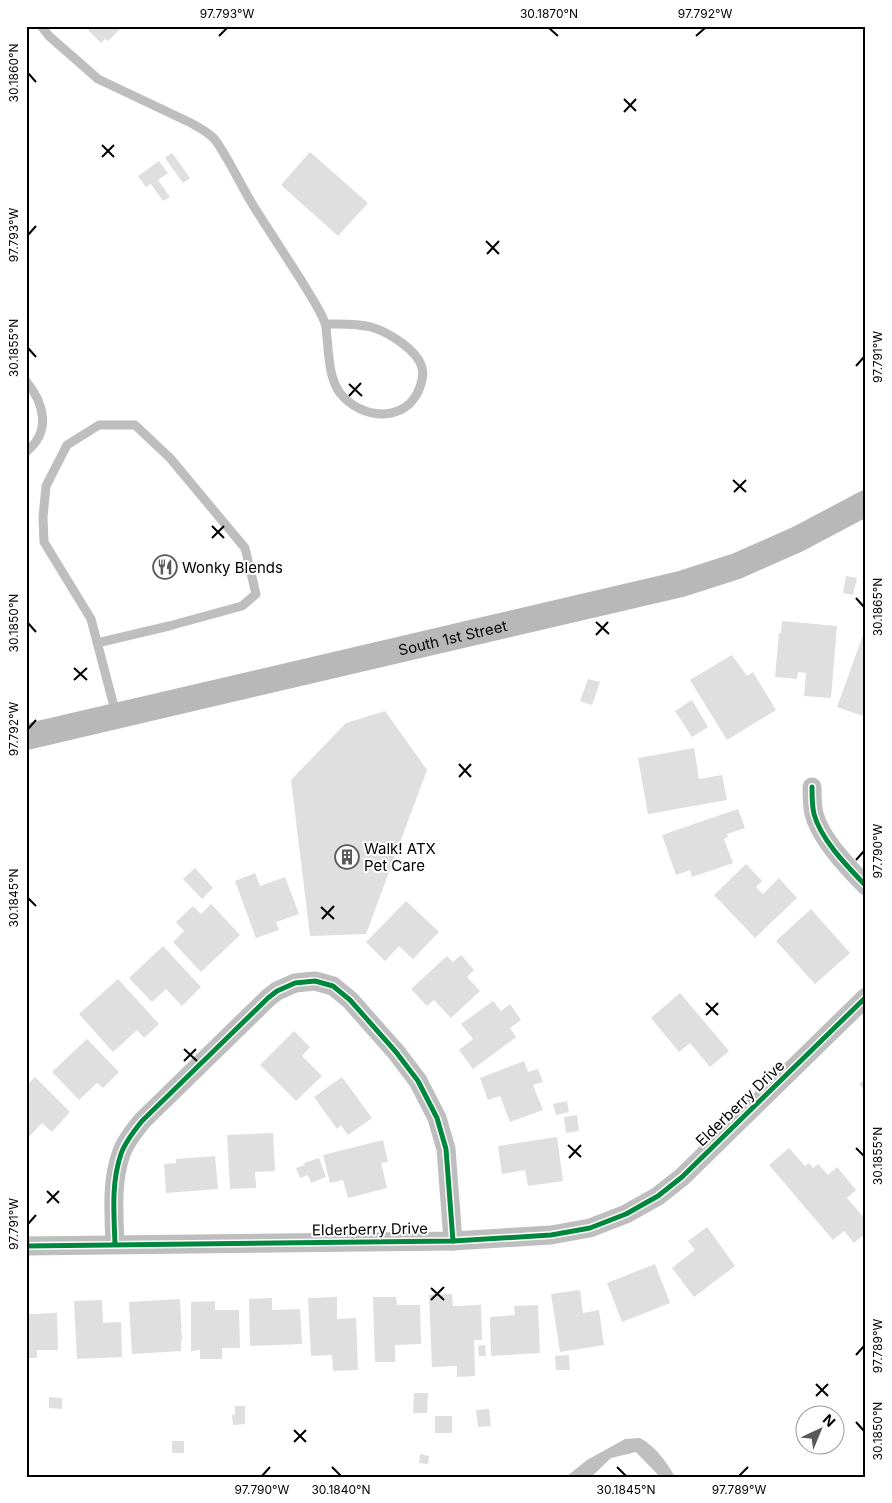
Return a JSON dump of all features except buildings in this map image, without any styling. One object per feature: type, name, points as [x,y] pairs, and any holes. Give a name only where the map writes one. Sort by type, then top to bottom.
[{"type":"main road","name":"South 1st Street","points":[[26,737],[680,584],[737,566],[790,543],[866,503]]},
{"type":"street","points":[[812,787],[814,814],[825,836],[839,857],[866,886]]},
{"type":"street","points":[[115,1244],[113,1205],[116,1178],[121,1153],[137,1128],[268,998],[295,983],[315,981],[333,986],[350,1000],[396,1052],[418,1081],[437,1118],[446,1149],[453,1241]]},
{"type":"street","name":"Elderberry Drive","points":[[26,1246],[453,1241],[551,1235],[590,1228],[626,1214],[658,1196],[682,1177],[866,997]]},
{"type":"lane","points":[[41,26],[49,36],[98,79],[191,124],[206,132],[218,142],[244,191],[326,324],[329,362],[334,384],[346,400],[355,407],[380,415],[392,414],[412,400],[419,391],[423,378],[422,368],[416,356],[405,346],[384,332],[370,327],[326,324]]},
{"type":"lane","points":[[26,381],[34,391],[43,412],[41,432],[35,445],[26,452]]},
{"type":"lane","points":[[97,642],[169,626],[242,606],[256,594],[245,548],[170,458],[135,425],[99,425],[67,445],[46,486],[43,517],[44,542],[91,619],[116,716]]},
{"type":"shaded area","points":[[640,1438],[660,1455],[675,1477],[660,1477],[636,1452],[611,1458],[591,1477],[566,1477],[587,1460],[625,1439]]},
{"type":"cycle path","points":[[812,787],[814,814],[823,834],[836,853],[866,886]]},
{"type":"cycle path","points":[[115,1244],[114,1199],[118,1165],[127,1141],[142,1121],[268,998],[277,991],[295,983],[315,981],[333,986],[350,1000],[396,1052],[418,1081],[437,1118],[446,1149],[453,1241]]},
{"type":"cycle path","points":[[26,1246],[453,1241],[551,1235],[590,1228],[626,1214],[658,1196],[682,1177],[866,997]]},
{"type":"place","name":"Wonky Blends","points":[[165,567]]},
{"type":"place","name":"Walk! ATX Pet Care","points":[[347,857]]}]
